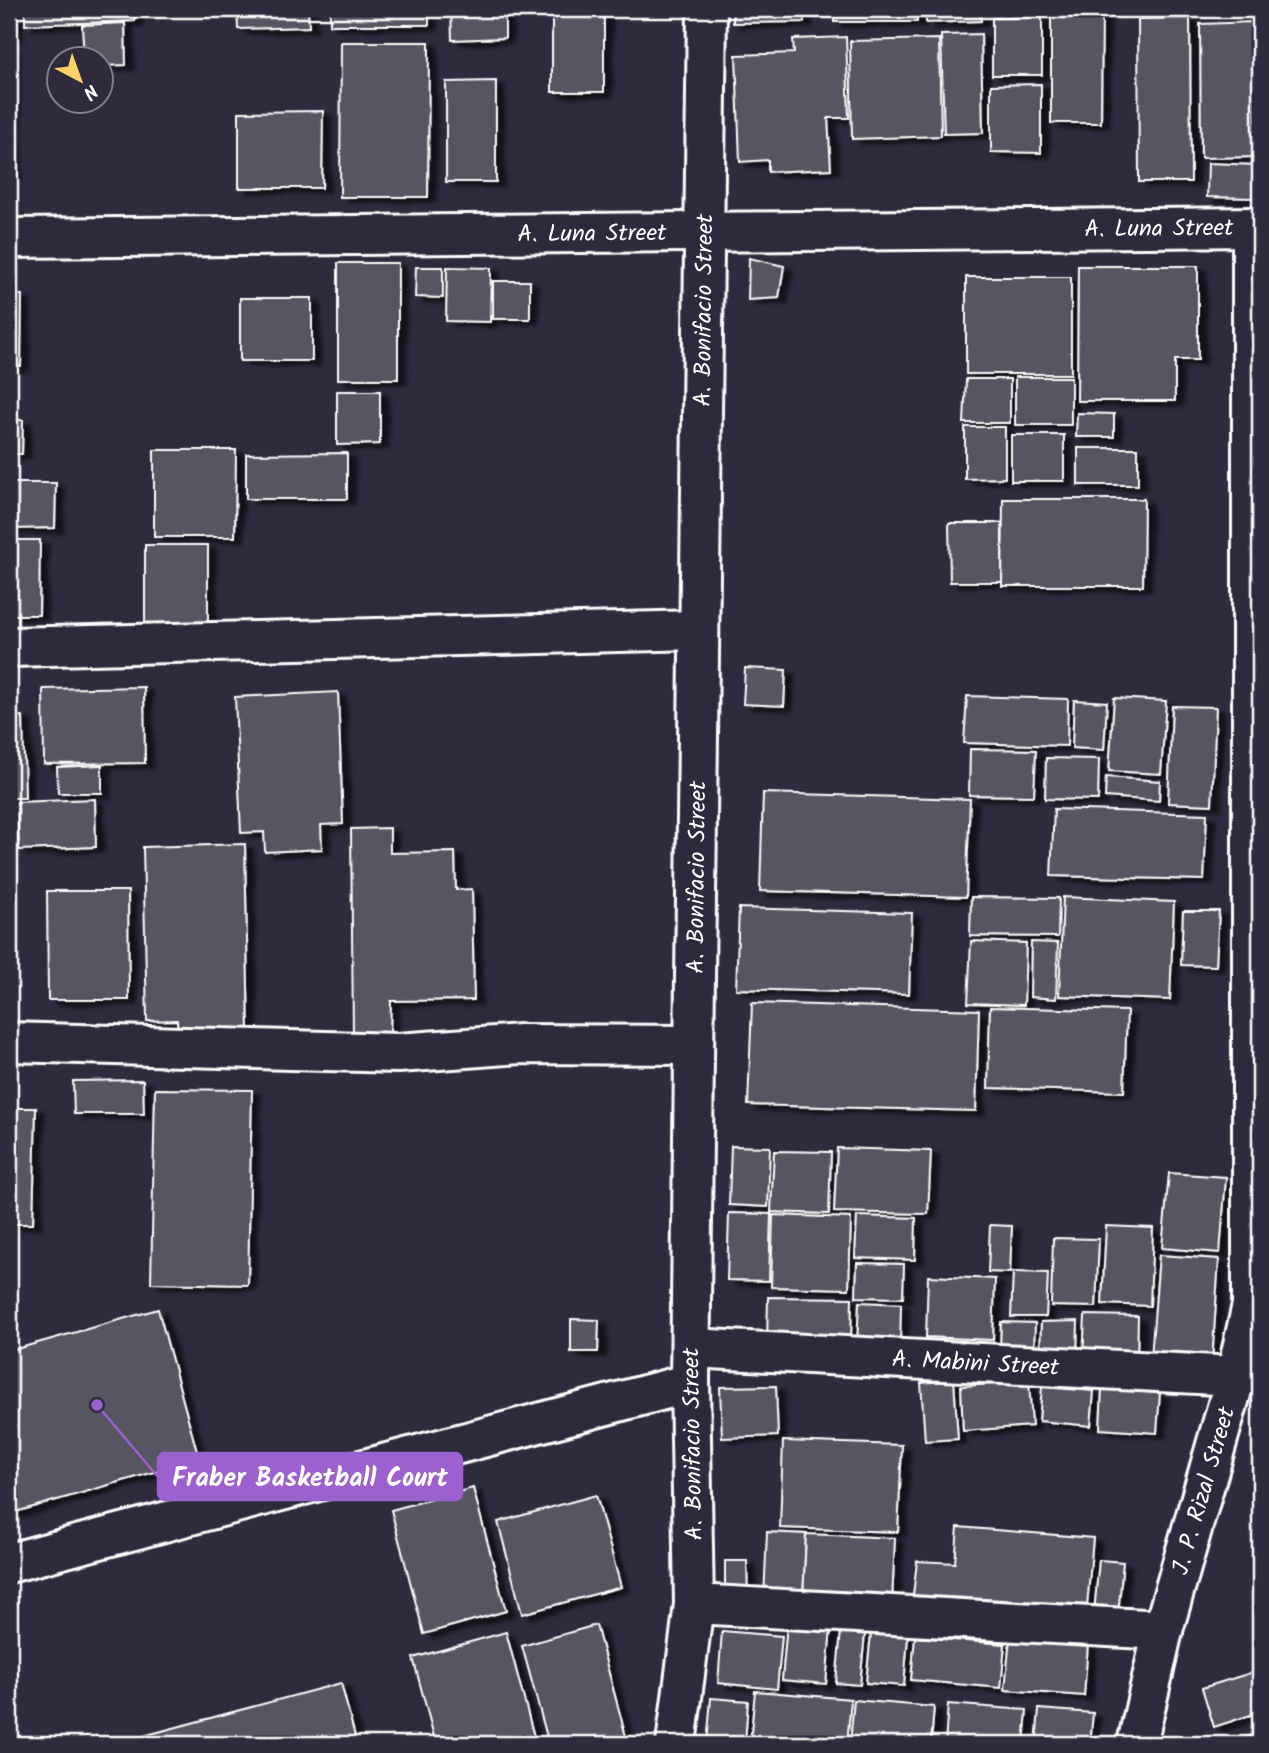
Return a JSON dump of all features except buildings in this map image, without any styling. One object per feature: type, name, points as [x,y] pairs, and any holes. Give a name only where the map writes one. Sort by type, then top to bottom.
[{"type":"street","name":"A. Bonifacio Street","points":[[676,1744],[694,1604],[690,1365],[707,9]]},
{"type":"street","name":"A. Luna Street","points":[[9,238],[1256,227]]},
{"type":"street","name":"J. P. Rizal Street","points":[[1137,1744],[1163,1630],[1248,1376],[1252,1305],[1256,227]]},
{"type":"street","points":[[9,647],[699,630]]},
{"type":"street","points":[[9,1042],[398,1053],[521,1044],[694,1045]]},
{"type":"street","name":"A. Mabini Street","points":[[9,1563],[690,1365],[1248,1376]]},
{"type":"street","points":[[694,1604],[1163,1630]]},
{"type":"place","name":"Fraber Basketball Court","points":[[97,1405]]}]
